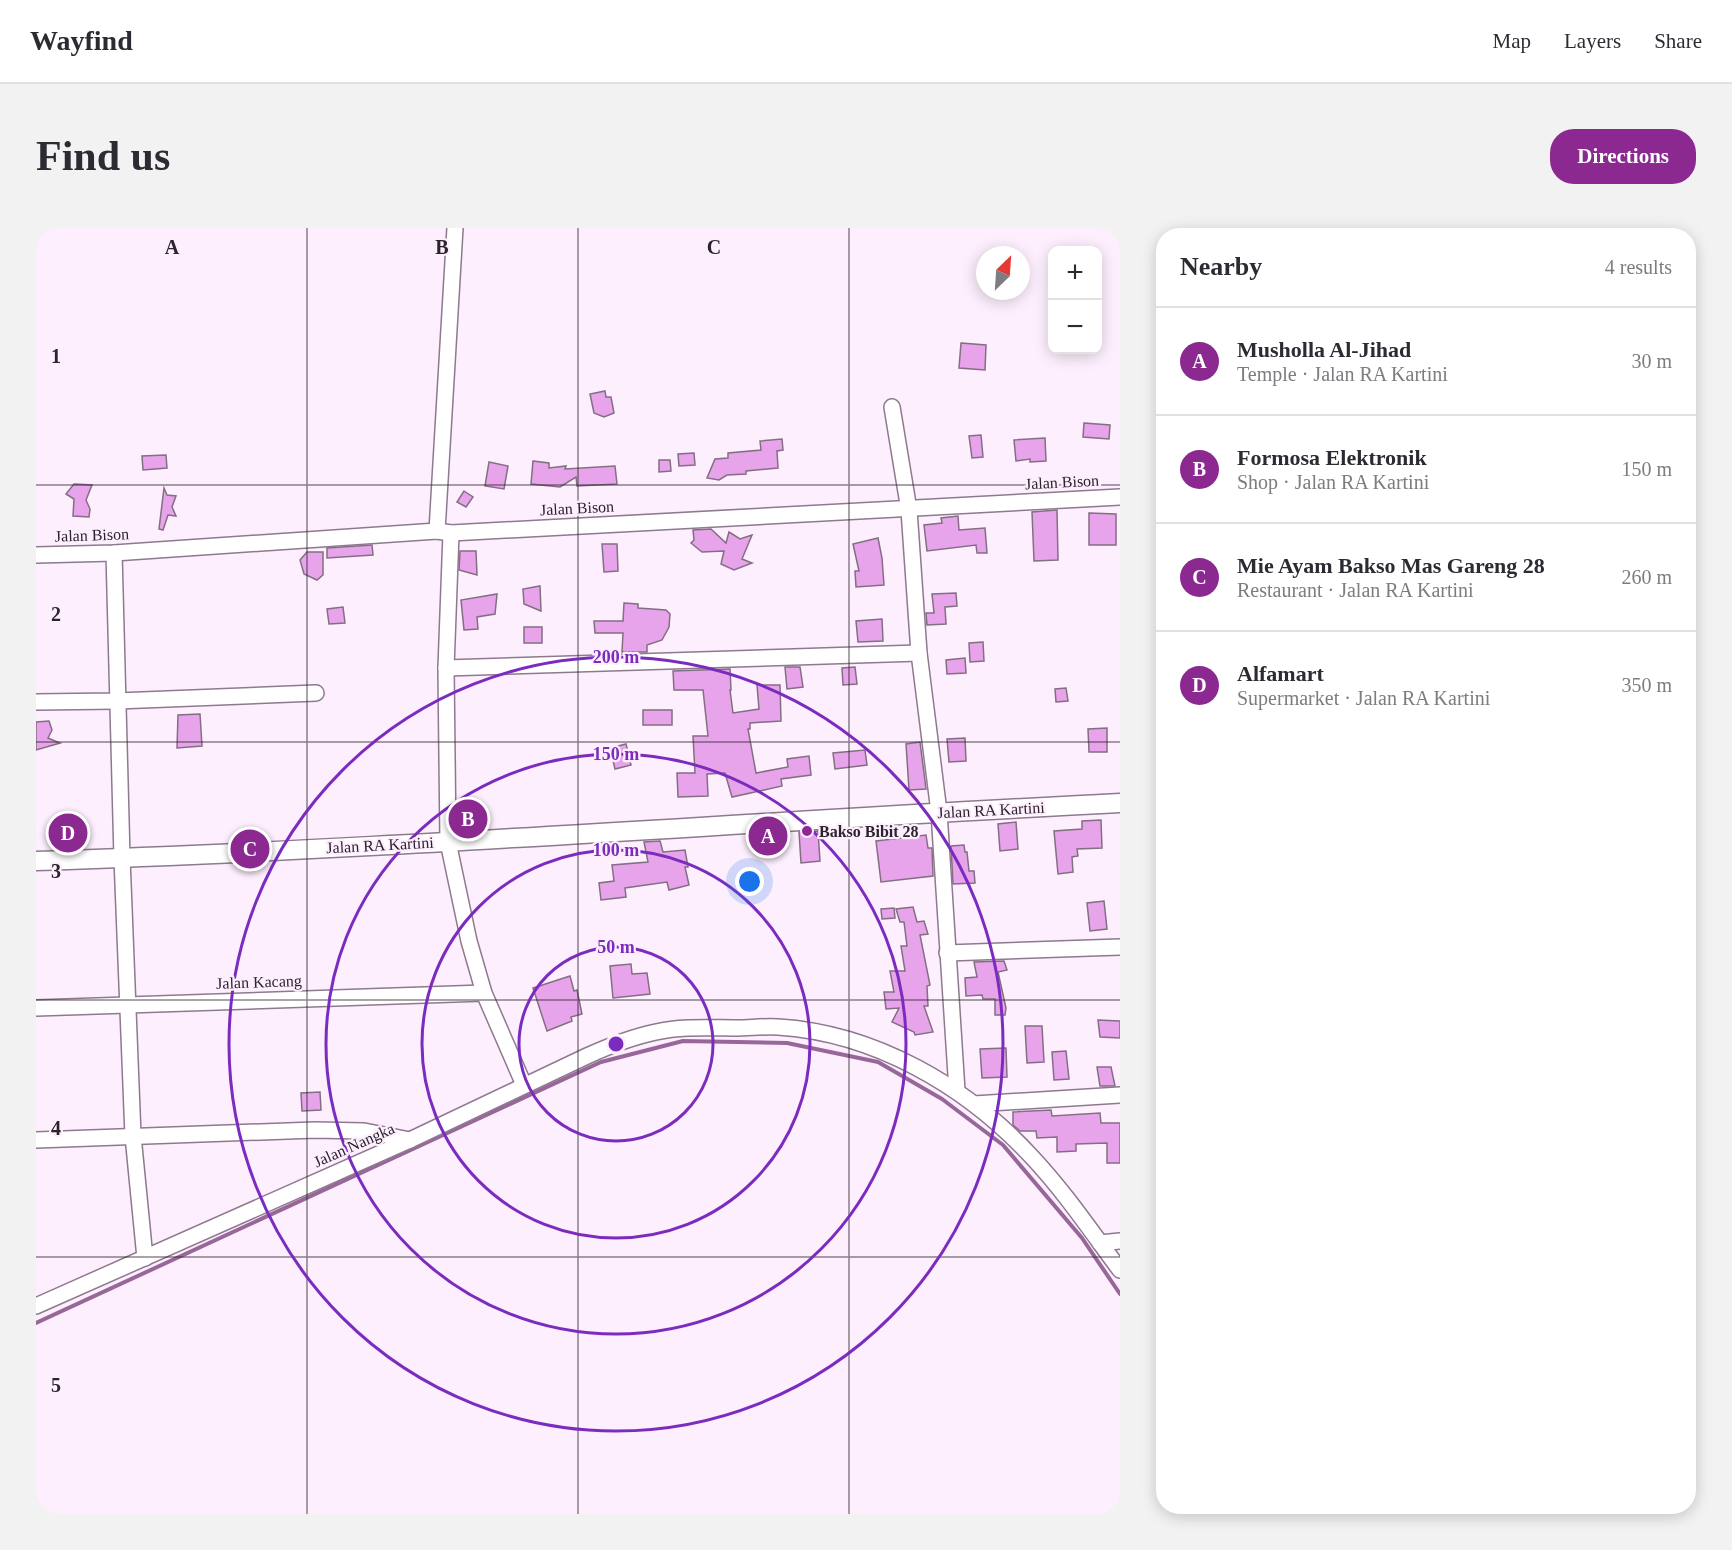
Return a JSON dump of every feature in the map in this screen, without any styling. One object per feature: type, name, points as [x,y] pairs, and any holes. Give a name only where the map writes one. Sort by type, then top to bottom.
[{"type":"main road","name":"Jalan RA Kartini","points":[[36,861],[448,842],[1120,803]]},
{"type":"street","points":[[455,228],[444,532],[448,842],[469,941],[484,993],[524,1085]]},
{"type":"street","points":[[892,407],[909,510],[919,653],[939,812],[957,1091]]},
{"type":"street","name":"Jalan Bison","points":[[36,555],[114,553],[444,532],[909,510],[1120,497]]},
{"type":"street","points":[[114,553],[122,858],[133,1136],[145,1258]]},
{"type":"street","points":[[446,668],[919,653]]},
{"type":"street","points":[[36,702],[316,693]]},
{"type":"street","points":[[947,953],[1120,947]]},
{"type":"street","name":"Jalan Kacang","points":[[36,1008],[484,993]]},
{"type":"street","points":[[410,1140],[616,1043],[657,1032],[685,1028],[778,1027],[829,1035],[869,1047],[905,1062],[957,1091],[974,1104],[1030,1155],[1062,1191],[1120,1270]]},
{"type":"street","points":[[974,1104],[1120,1095]]},
{"type":"street","name":"Jalan Nangka","points":[[36,1140],[315,1130],[364,1131],[410,1140]]},
{"type":"street","name":"Jalan Nangka","points":[[36,1306],[410,1140]]},
{"type":"street","points":[[1100,1243],[1120,1241]]},
{"type":"building","points":[[961,343],[986,345],[985,370],[959,368]]},
{"type":"building","points":[[605,391],[606,397],[611,397],[614,413],[604,417],[594,413],[590,394]]},
{"type":"building","points":[[1084,423],[1110,425],[1109,439],[1083,437]]},
{"type":"building","points":[[981,435],[983,457],[972,458],[969,436]]},
{"type":"building","points":[[1045,438],[1046,461],[1030,462],[1030,459],[1016,461],[1014,440]]},
{"type":"building","points":[[782,439],[783,450],[777,451],[778,468],[746,471],[746,474],[727,475],[719,480],[707,478],[715,459],[728,458],[728,453],[761,450],[760,441]]},
{"type":"building","points":[[694,453],[695,465],[679,466],[678,454]]},
{"type":"building","points":[[166,455],[167,468],[143,470],[142,456]]},
{"type":"building","points":[[659,460],[670,460],[671,471],[659,472]]},
{"type":"building","points":[[533,461],[549,463],[549,468],[566,466],[565,469],[615,466],[617,484],[577,486],[576,477],[560,487],[531,484]]},
{"type":"building","points":[[489,462],[508,466],[504,489],[485,486]]},
{"type":"building","points":[[74,484],[92,485],[86,500],[90,509],[89,517],[73,516],[74,499],[66,494]]},
{"type":"building","points":[[164,488],[167,495],[176,496],[172,507],[176,516],[168,515],[163,530],[159,529]]},
{"type":"building","points":[[464,491],[473,497],[466,507],[457,502]]},
{"type":"building","points":[[1057,510],[1058,560],[1034,561],[1032,512]]},
{"type":"building","points":[[1089,513],[1116,514],[1116,545],[1089,545]]},
{"type":"building","points":[[958,516],[959,530],[985,528],[987,553],[977,553],[976,545],[927,551],[924,525],[942,523],[941,518]]},
{"type":"building","points":[[711,529],[726,543],[729,532],[740,539],[752,535],[742,559],[752,563],[734,570],[721,564],[724,551],[702,552],[691,543],[694,540],[693,530]]},
{"type":"building","points":[[878,538],[884,585],[856,587],[855,571],[859,571],[853,544]]},
{"type":"building","points":[[602,544],[617,544],[618,571],[604,572]]},
{"type":"building","points":[[372,545],[373,555],[327,558],[327,548]]},
{"type":"building","points":[[460,551],[476,551],[477,575],[459,570]]},
{"type":"building","points":[[307,552],[323,552],[323,575],[317,580],[304,574],[300,560]]},
{"type":"building","points":[[540,586],[541,611],[524,604],[523,589]]},
{"type":"building","points":[[956,593],[957,606],[945,607],[946,624],[927,625],[926,613],[934,613],[932,594]]},
{"type":"building","points":[[497,594],[495,614],[477,617],[478,629],[464,630],[461,600]]},
{"type":"building","points":[[624,603],[638,604],[638,608],[666,610],[670,614],[669,627],[662,640],[647,645],[647,652],[622,652],[623,633],[595,633],[594,621],[623,621]]},
{"type":"building","points":[[343,607],[345,623],[329,624],[327,609]]},
{"type":"building","points":[[882,619],[883,641],[858,642],[856,621]]},
{"type":"building","points":[[524,627],[542,627],[542,643],[524,643]]},
{"type":"building","points":[[983,642],[984,661],[970,662],[969,643]]},
{"type":"building","points":[[965,658],[966,673],[947,674],[946,660]]},
{"type":"building","points":[[785,667],[800,667],[803,687],[787,689]]},
{"type":"building","points":[[855,667],[857,684],[843,685],[842,668]]},
{"type":"building","points":[[730,669],[733,713],[759,709],[757,685],[780,685],[781,721],[750,723],[750,729],[748,729],[756,773],[788,767],[787,759],[809,756],[811,775],[781,779],[782,786],[732,797],[725,773],[707,774],[708,796],[678,797],[677,773],[695,773],[693,736],[708,736],[703,690],[674,690],[673,671]]},
{"type":"building","points":[[1066,688],[1068,701],[1056,702],[1055,689]]},
{"type":"building","points":[[643,710],[672,710],[672,725],[643,725]]},
{"type":"building","points":[[200,714],[202,746],[177,748],[178,715]]},
{"type":"building","points":[[49,721],[52,730],[48,738],[60,743],[36,750],[36,722]]},
{"type":"building","points":[[1107,728],[1107,752],[1089,752],[1088,729]]},
{"type":"building","points":[[965,738],[966,761],[949,762],[947,739]]},
{"type":"building","points":[[920,742],[926,789],[909,790],[906,744]]},
{"type":"building","points":[[626,744],[631,765],[615,769],[610,748]]},
{"type":"building","points":[[865,750],[867,765],[835,769],[833,753]]},
{"type":"building","points":[[1101,820],[1102,848],[1077,849],[1078,856],[1072,857],[1073,872],[1058,874],[1054,831],[1082,829],[1082,821]]},
{"type":"building","points":[[1016,822],[1018,849],[1000,851],[998,824]]},
{"type":"building","points":[[818,831],[820,861],[801,863],[799,832]]},
{"type":"building","points":[[926,835],[928,848],[932,848],[933,876],[881,882],[876,841]]},
{"type":"building","points":[[660,841],[663,852],[685,850],[688,867],[685,867],[689,885],[669,890],[667,882],[625,888],[626,897],[601,900],[599,883],[614,881],[612,865],[648,862],[644,842]]},
{"type":"building","points":[[964,845],[969,871],[974,871],[975,883],[953,884],[951,846]]},
{"type":"building","points":[[1104,901],[1107,929],[1090,931],[1087,903]]},
{"type":"building","points":[[913,907],[917,922],[924,921],[928,934],[920,935],[930,985],[927,986],[928,1006],[924,1006],[933,1032],[915,1035],[914,1032],[892,1022],[899,1008],[886,1009],[884,992],[894,992],[890,971],[905,971],[901,946],[907,946],[904,922],[900,922],[896,909]]},
{"type":"building","points":[[894,908],[895,918],[882,919],[881,909]]},
{"type":"building","points":[[1004,961],[1007,970],[998,972],[1006,1008],[1005,1015],[995,1015],[995,999],[983,999],[982,995],[966,996],[965,978],[977,977],[974,962]]},
{"type":"building","points":[[631,964],[632,974],[647,973],[650,994],[613,998],[610,966]]},
{"type":"building","points":[[570,976],[574,991],[577,990],[582,1014],[571,1017],[572,1021],[547,1031],[533,988]]},
{"type":"building","points":[[1098,1020],[1120,1021],[1120,1038],[1100,1037]]},
{"type":"building","points":[[1025,1026],[1042,1026],[1044,1062],[1027,1063]]},
{"type":"building","points":[[1006,1048],[1007,1077],[982,1078],[980,1049]]},
{"type":"building","points":[[1066,1051],[1069,1079],[1054,1080],[1052,1052]]},
{"type":"building","points":[[1097,1067],[1111,1067],[1115,1086],[1100,1086]]},
{"type":"building","points":[[320,1092],[321,1110],[302,1111],[301,1093]]},
{"type":"building","points":[[1051,1110],[1052,1116],[1100,1113],[1101,1123],[1120,1123],[1120,1163],[1107,1163],[1107,1143],[1076,1144],[1076,1151],[1057,1152],[1057,1137],[1037,1138],[1036,1131],[1020,1131],[1013,1125],[1013,1112]]},
{"type":"waterway","points":[[36,1323],[601,1062],[683,1041],[787,1043],[878,1062],[942,1099],[1003,1145],[1082,1238],[1120,1294]]},
{"type":"place","name":"Formosa Elektronik","points":[[468,819]]},
{"type":"place","name":"Bakso Bibit 28","points":[[807,831]]},
{"type":"place","name":"Alfamart","points":[[68,833]]},
{"type":"place","name":"Musholla Al-Jihad","points":[[768,836]]},
{"type":"place","name":"Mie Ayam Bakso Mas Gareng 28","points":[[250,849]]}]
